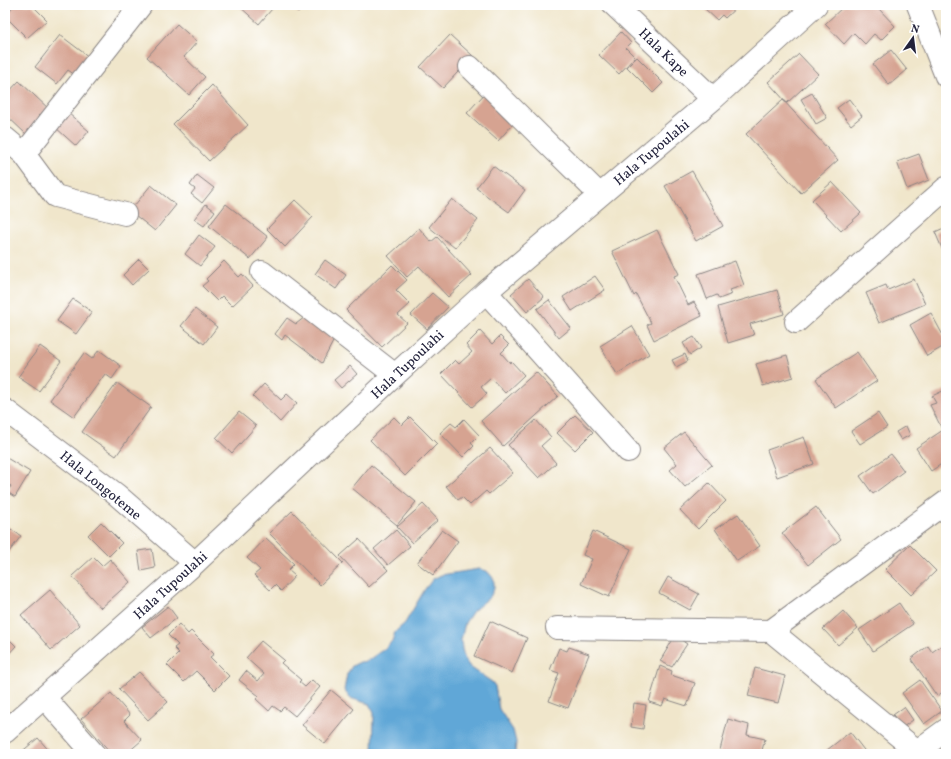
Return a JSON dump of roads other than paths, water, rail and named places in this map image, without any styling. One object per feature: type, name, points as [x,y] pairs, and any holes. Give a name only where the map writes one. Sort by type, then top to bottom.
[{"type":"street","points":[[24,154],[141,5]]},
{"type":"street","name":"Hala Kape","points":[[614,5],[713,99]]},
{"type":"street","name":"Hala Tupoulahi","points":[[5,732],[195,563],[395,375],[486,292],[713,99],[816,5]]},
{"type":"street","points":[[918,5],[946,76]]},
{"type":"street","points":[[470,67],[600,195]]},
{"type":"street","points":[[5,138],[24,154],[55,196],[126,214]]},
{"type":"street","points":[[796,322],[946,188]]},
{"type":"street","points":[[262,272],[395,375]]},
{"type":"street","points":[[486,292],[628,451]]},
{"type":"street","name":"Hala Longoteme","points":[[5,410],[117,495],[195,563]]},
{"type":"street","points":[[557,628],[771,631],[946,502]]},
{"type":"street","points":[[771,631],[915,752],[946,730]]},
{"type":"street","points":[[44,697],[94,754]]},
{"type":"water","points":[[479,569],[487,571],[494,579],[494,589],[490,597],[473,611],[465,623],[461,640],[462,649],[465,660],[470,667],[492,682],[495,686],[499,709],[513,730],[516,742],[515,754],[373,754],[374,713],[369,704],[350,698],[344,690],[347,674],[352,666],[360,662],[367,661],[384,649],[392,641],[395,632],[405,623],[425,589],[433,579],[441,575]]}]
